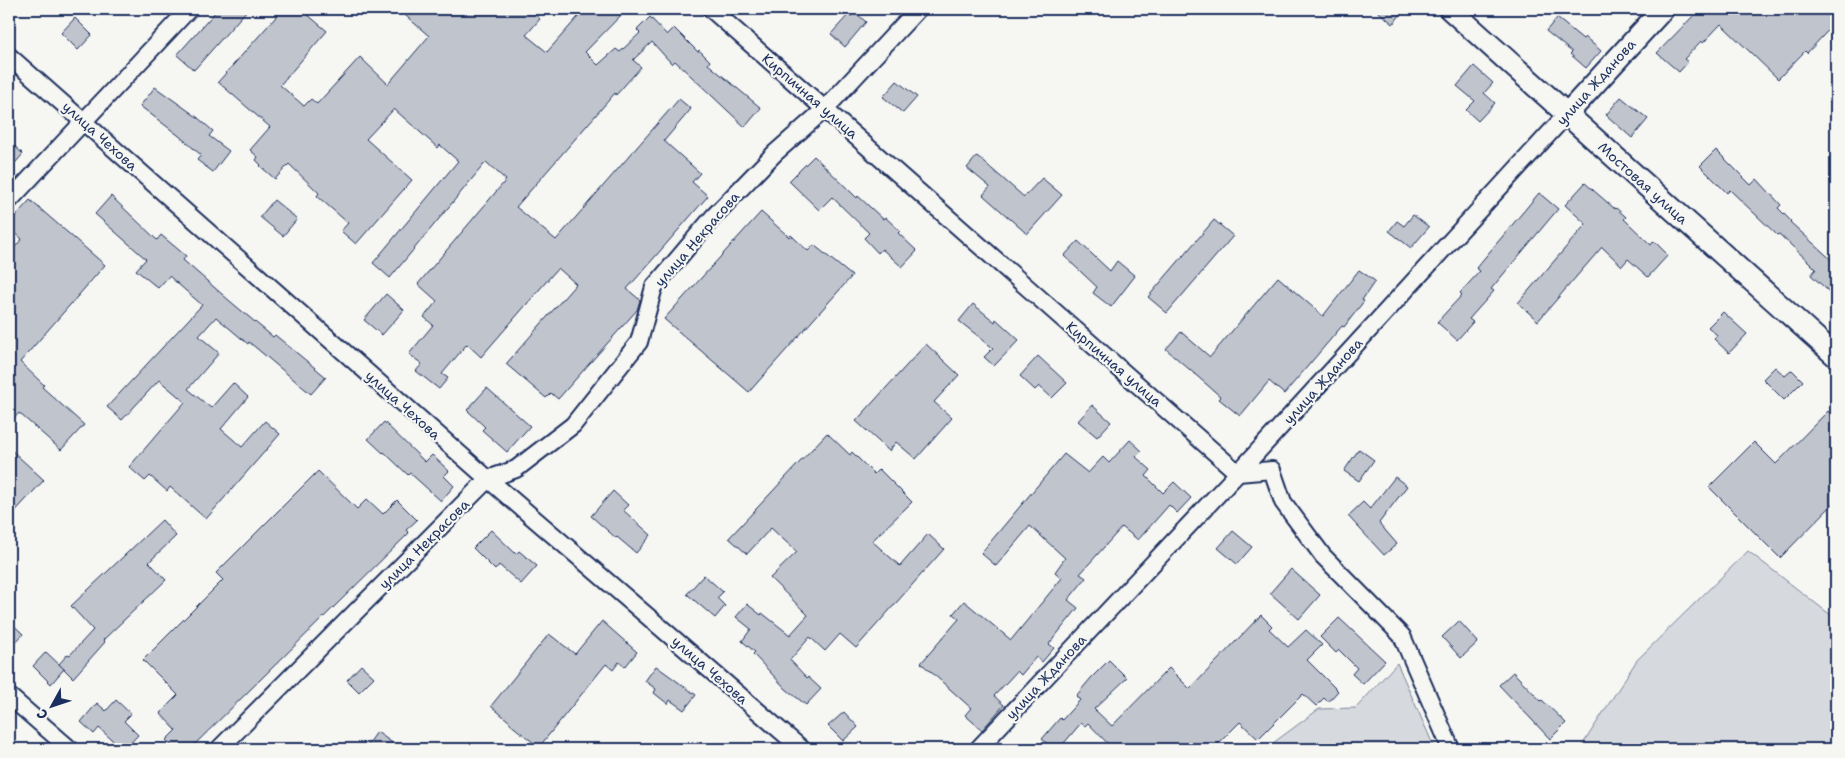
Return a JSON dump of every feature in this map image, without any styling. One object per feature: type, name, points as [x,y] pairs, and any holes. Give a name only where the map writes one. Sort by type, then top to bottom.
[{"type":"street","points":[[9,202],[189,9]]},
{"type":"street","name":"Кирпичная улица","points":[[711,9],[1238,474]]},
{"type":"street","name":"улица Некрасова","points":[[219,749],[488,479],[516,469],[573,425],[639,342],[654,287],[714,216],[775,154],[825,109],[918,9]]},
{"type":"street","name":"Мостовая улица","points":[[1450,9],[1836,356]]},
{"type":"street","name":"улица Жданова","points":[[978,749],[1238,474],[1663,9]]},
{"type":"street","name":"улица Чехова","points":[[9,56],[488,479],[802,749]]},
{"type":"street","points":[[1238,474],[1272,470],[1283,502],[1323,556],[1402,636],[1451,749]]},
{"type":"street","points":[[9,696],[70,749]]},
{"type":"shaded area","points":[[1748,551],[1836,619],[1836,749],[1577,749],[1581,747],[1637,660]]},
{"type":"shaded area","points":[[1397,663],[1435,749],[1265,749],[1319,709],[1356,708]]},
{"type":"building","points":[[218,9],[248,9],[194,70],[177,55]]},
{"type":"building","points":[[283,9],[301,9],[327,31],[280,85],[304,106],[311,99],[317,104],[360,57],[388,84],[429,36],[398,9],[529,9],[540,19],[526,35],[547,52],[585,9],[627,9],[585,52],[598,65],[616,49],[620,52],[640,33],[637,30],[650,17],[667,35],[674,28],[710,61],[708,64],[761,108],[745,127],[675,61],[672,64],[652,42],[633,60],[641,67],[616,95],[615,93],[516,207],[556,240],[679,99],[691,109],[664,141],[700,173],[692,182],[708,196],[627,289],[640,300],[637,310],[558,399],[551,393],[546,398],[506,364],[576,284],[558,268],[481,357],[467,344],[442,374],[448,378],[439,389],[416,371],[422,364],[409,354],[433,325],[424,317],[437,301],[418,284],[506,180],[486,162],[390,278],[373,263],[458,161],[440,145],[438,148],[394,109],[366,139],[412,180],[356,244],[341,231],[348,223],[317,196],[319,193],[289,164],[275,179],[260,166],[256,160],[258,157],[250,150],[270,127],[218,82]]},
{"type":"building","points":[[1375,9],[1405,9],[1393,24]]},
{"type":"building","points":[[1700,9],[1821,9],[1835,23],[1807,53],[1805,51],[1778,79],[1721,24],[1684,59],[1688,62],[1679,72],[1657,53]]},
{"type":"building","points":[[855,12],[866,22],[845,47],[831,34],[849,14],[851,16]]},
{"type":"building","points":[[75,18],[92,35],[78,50],[61,33]]},
{"type":"building","points":[[1557,18],[1583,39],[1585,37],[1601,51],[1586,68],[1570,54],[1572,52],[1546,31]]},
{"type":"building","points":[[1474,66],[1493,83],[1484,93],[1495,103],[1478,121],[1466,110],[1475,101],[1457,86]]},
{"type":"building","points":[[897,81],[917,97],[903,113],[883,97]]},
{"type":"building","points":[[155,87],[197,117],[213,131],[209,136],[229,151],[213,172],[197,160],[201,155],[140,106]]},
{"type":"building","points":[[1621,97],[1648,119],[1632,138],[1606,115]]},
{"type":"building","points":[[9,141],[23,154],[9,170]]},
{"type":"building","points":[[1716,150],[1751,185],[1757,179],[1781,205],[1778,208],[1790,222],[1836,264],[1836,298],[1811,275],[1816,269],[1808,261],[1779,234],[1777,235],[1730,190],[1727,193],[1700,166]]},
{"type":"building","points":[[814,156],[857,198],[858,196],[883,219],[885,217],[917,251],[902,267],[882,249],[878,253],[864,238],[869,233],[832,197],[819,210],[789,181]]},
{"type":"building","points":[[977,156],[1024,197],[1042,178],[1062,195],[1027,234],[983,195],[990,187],[967,168]]},
{"type":"building","points":[[1585,183],[1626,217],[1624,219],[1651,245],[1654,241],[1668,255],[1648,277],[1628,259],[1622,266],[1602,247],[1538,321],[1518,303],[1586,224],[1565,205]]},
{"type":"building","points":[[1539,193],[1558,209],[1491,289],[1494,291],[1469,319],[1473,322],[1457,340],[1437,322],[1462,295],[1460,293],[1480,271],[1476,268]]},
{"type":"building","points":[[111,196],[157,240],[161,235],[186,256],[183,260],[231,302],[326,377],[311,394],[216,317],[199,336],[219,353],[188,389],[211,408],[233,383],[248,397],[221,429],[242,447],[265,421],[280,434],[206,519],[170,487],[167,491],[150,476],[145,481],[129,467],[185,402],[159,380],[122,420],[107,407],[202,305],[169,276],[158,288],[136,270],[146,259],[95,214]]},
{"type":"building","points":[[30,200],[105,265],[20,362],[44,385],[42,387],[84,425],[61,450],[19,413],[9,424],[9,254],[22,239],[9,227],[9,223]]},
{"type":"building","points":[[274,200],[297,219],[283,236],[260,217]]},
{"type":"building","points":[[761,212],[808,251],[814,245],[852,276],[749,392],[664,319]]},
{"type":"building","points":[[1413,215],[1429,227],[1411,248],[1389,231],[1397,221],[1404,226]]},
{"type":"building","points":[[1214,220],[1233,236],[1167,313],[1148,297]]},
{"type":"building","points":[[1078,241],[1110,271],[1117,261],[1135,276],[1111,307],[1093,293],[1097,287],[1064,256]]},
{"type":"building","points":[[1359,270],[1375,281],[1362,300],[1364,301],[1344,327],[1342,326],[1284,394],[1269,381],[1240,416],[1166,349],[1181,332],[1210,357],[1278,277],[1323,316]]},
{"type":"building","points":[[386,294],[404,310],[382,335],[364,320]]},
{"type":"building","points":[[973,304],[995,322],[996,319],[1019,340],[994,366],[984,357],[993,348],[959,321]]},
{"type":"building","points":[[1723,312],[1747,334],[1729,353],[1714,339],[1717,335],[1708,327]]},
{"type":"building","points":[[926,344],[959,375],[934,402],[952,418],[916,459],[896,442],[889,451],[856,421]]},
{"type":"building","points":[[1038,356],[1067,383],[1052,398],[1039,386],[1035,390],[1020,376]]},
{"type":"building","points":[[1775,367],[1785,376],[1792,370],[1803,381],[1784,400],[1763,379]]},
{"type":"building","points":[[487,388],[530,426],[507,452],[482,430],[485,427],[467,410]]},
{"type":"building","points":[[1092,405],[1111,422],[1097,437],[1078,421]]},
{"type":"building","points":[[1828,411],[1836,419],[1836,501],[1780,558],[1709,487],[1754,442],[1776,464]]},
{"type":"building","points":[[384,422],[425,462],[432,455],[449,471],[444,476],[454,486],[441,501],[410,473],[408,475],[368,439]]},
{"type":"building","points":[[827,433],[850,455],[852,452],[874,474],[879,469],[912,502],[872,541],[900,566],[928,534],[944,549],[856,648],[840,634],[825,651],[810,637],[790,660],[807,678],[821,689],[806,705],[786,689],[753,654],[755,652],[742,641],[751,629],[736,617],[747,604],[790,635],[808,615],[770,578],[797,552],[771,528],[747,554],[729,538]]},
{"type":"building","points":[[1130,440],[1142,451],[1136,457],[1151,470],[1146,476],[1163,493],[1174,482],[1191,498],[1177,513],[1169,505],[1138,540],[1122,527],[1080,574],[1086,578],[1068,600],[1078,608],[1049,644],[1054,648],[1042,662],[1036,657],[1021,675],[1017,671],[994,696],[1004,705],[982,730],[965,715],[971,708],[921,663],[959,619],[953,614],[964,601],[1011,640],[1062,578],[1055,572],[1065,558],[1030,526],[996,566],[981,553],[1064,454],[1088,473],[1103,457],[1109,463]]},
{"type":"building","points":[[9,448],[44,480],[9,518]]},
{"type":"building","points":[[1359,449],[1374,460],[1359,481],[1344,471]]},
{"type":"building","points":[[318,471],[357,509],[367,499],[383,514],[397,500],[417,520],[406,530],[409,533],[190,749],[175,749],[166,740],[176,730],[160,713],[178,695],[143,660],[223,580],[216,573]]},
{"type":"building","points":[[1395,477],[1407,486],[1379,523],[1397,544],[1384,555],[1348,516],[1363,502],[1370,509]]},
{"type":"building","points":[[613,491],[628,505],[623,510],[651,535],[636,553],[591,516]]},
{"type":"building","points":[[162,520],[176,536],[149,562],[166,580],[103,640],[105,642],[73,678],[59,664],[93,630],[71,606]]},
{"type":"building","points":[[491,530],[516,554],[519,551],[537,566],[521,584],[499,565],[495,570],[473,548]]},
{"type":"building","points":[[1233,531],[1252,547],[1237,564],[1218,548]]},
{"type":"building","points":[[1291,569],[1320,595],[1299,619],[1270,593]]},
{"type":"building","points":[[704,575],[723,592],[717,598],[725,606],[715,618],[687,594]]},
{"type":"building","points":[[1261,615],[1272,626],[1269,629],[1288,647],[1306,630],[1322,645],[1307,660],[1338,691],[1328,702],[1324,698],[1316,706],[1303,694],[1258,739],[1240,722],[1213,749],[1113,749],[1088,723],[1085,726],[1081,723],[1059,749],[1054,749],[1042,739],[1060,718],[1062,720],[1080,700],[1076,696],[1109,660],[1127,678],[1094,709],[1112,726],[1169,668],[1190,689]]},
{"type":"building","points":[[1339,618],[1385,661],[1363,684],[1352,674],[1357,668],[1339,650],[1336,653],[1320,637]]},
{"type":"building","points":[[9,621],[23,634],[9,650]]},
{"type":"building","points":[[602,621],[637,652],[625,667],[619,662],[613,670],[606,664],[539,747],[491,706],[549,634],[575,654]]},
{"type":"building","points":[[1459,621],[1478,642],[1461,658],[1442,637]]},
{"type":"building","points":[[46,652],[64,669],[51,684],[33,666]]},
{"type":"building","points":[[361,665],[374,677],[359,692],[347,680]]},
{"type":"building","points":[[656,666],[696,695],[684,710],[670,700],[668,704],[654,693],[656,689],[645,681]]},
{"type":"building","points":[[1513,672],[1566,723],[1550,739],[1499,685]]},
{"type":"building","points":[[116,700],[131,714],[124,721],[138,735],[125,749],[122,749],[99,728],[94,734],[81,722],[97,703],[106,711]]},
{"type":"building","points":[[844,712],[858,727],[843,741],[828,726]]},
{"type":"building","points":[[377,732],[401,749],[365,749]]}]
